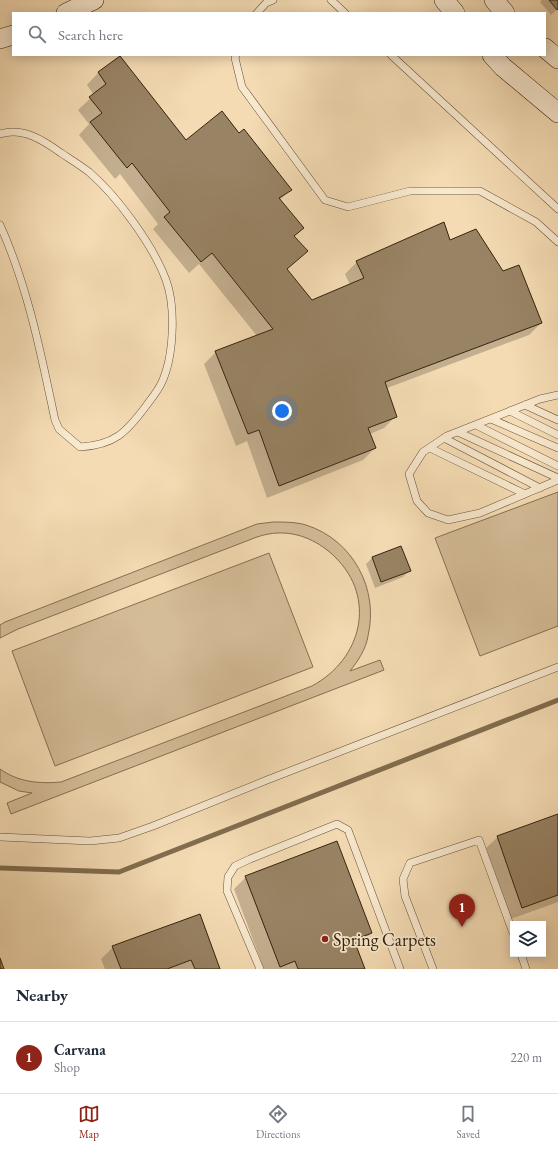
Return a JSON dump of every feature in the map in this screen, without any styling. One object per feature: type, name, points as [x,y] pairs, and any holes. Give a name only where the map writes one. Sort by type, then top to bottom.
[{"type":"street","points":[[68,12],[94,0]]},
{"type":"street","points":[[444,0],[455,12]]},
{"type":"street","points":[[494,0],[504,12]]},
{"type":"street","points":[[0,39],[12,35]]},
{"type":"street","points":[[546,49],[558,59]]},
{"type":"street","points":[[493,56],[502,67],[558,113]]},
{"type":"lane","points":[[258,12],[266,3],[273,0]]},
{"type":"lane","points":[[331,0],[344,12]]},
{"type":"lane","points":[[236,56],[242,87],[325,200],[348,207],[410,191],[480,191],[536,222],[558,242]]},
{"type":"lane","points":[[392,56],[558,209]]},
{"type":"lane","points":[[0,134],[19,132],[35,136],[89,172],[114,199],[131,221],[151,250],[166,280],[171,307],[172,338],[167,368],[161,384],[135,422],[124,433],[106,444],[80,447],[59,429],[55,420],[35,328],[20,279],[0,225]]},
{"type":"lane","points":[[558,395],[540,399],[444,438],[423,452],[409,474],[416,501],[428,513],[448,520],[480,512],[540,488],[558,479]]},
{"type":"lane","points":[[525,405],[558,420]]},
{"type":"lane","points":[[510,411],[558,435]]},
{"type":"lane","points":[[491,419],[558,448]]},
{"type":"lane","points":[[476,424],[558,466]]},
{"type":"lane","points":[[458,432],[558,479]]},
{"type":"lane","points":[[444,438],[540,488]]},
{"type":"lane","points":[[430,448],[525,494]]},
{"type":"lane","points":[[0,837],[90,841],[119,838],[558,667]]},
{"type":"lane","points":[[260,969],[227,891],[228,877],[235,866],[250,858],[337,824],[348,830],[400,969]]},
{"type":"lane","points":[[433,969],[405,896],[403,879],[410,863],[479,840],[510,925]]},
{"type":"lane","points":[[522,957],[526,969]]},
{"type":"shaded area","points":[[558,492],[558,626],[480,656],[435,538]]},
{"type":"shaded area","points":[[273,522],[306,525],[323,532],[337,542],[349,554],[359,568],[366,584],[370,601],[368,636],[364,650],[350,671],[380,660],[384,670],[11,814],[7,803],[32,793],[19,791],[0,782],[0,769],[14,777],[29,781],[45,783],[61,782],[312,686],[329,674],[343,660],[352,644],[358,627],[359,609],[356,591],[348,573],[335,557],[323,547],[309,539],[286,533],[273,533],[257,537],[18,629],[0,638],[0,625],[5,622],[257,524]]},
{"type":"shaded area","points":[[269,553],[313,667],[55,766],[12,651]]},
{"type":"building","points":[[549,0],[558,0],[557,10]]},
{"type":"building","points":[[120,56],[186,140],[222,111],[239,133],[244,129],[292,190],[279,198],[304,228],[294,236],[308,251],[287,269],[312,300],[364,278],[356,261],[444,222],[450,240],[476,229],[503,271],[519,265],[542,323],[385,382],[397,417],[368,428],[376,448],[279,486],[259,430],[248,434],[215,351],[273,329],[212,253],[201,262],[164,217],[170,212],[132,163],[127,168],[90,122],[102,113],[89,97],[106,84],[98,72]]},
{"type":"building","points":[[401,546],[411,571],[381,582],[372,557]]},
{"type":"building","points":[[558,814],[558,895],[522,908],[497,836]]},
{"type":"building","points":[[337,841],[372,933],[354,940],[365,969],[298,969],[295,961],[280,967],[245,876]]},
{"type":"building","points":[[200,914],[220,969],[195,969],[191,960],[167,969],[121,969],[112,946]]},
{"type":"building","points":[[0,958],[4,969],[0,969]]},
{"type":"waterway","points":[[0,868],[119,872],[558,700]]},
{"type":"place","name":"Carvana","points":[[462,927]]},
{"type":"place","name":"Spring Carpets","points":[[325,939]]}]
